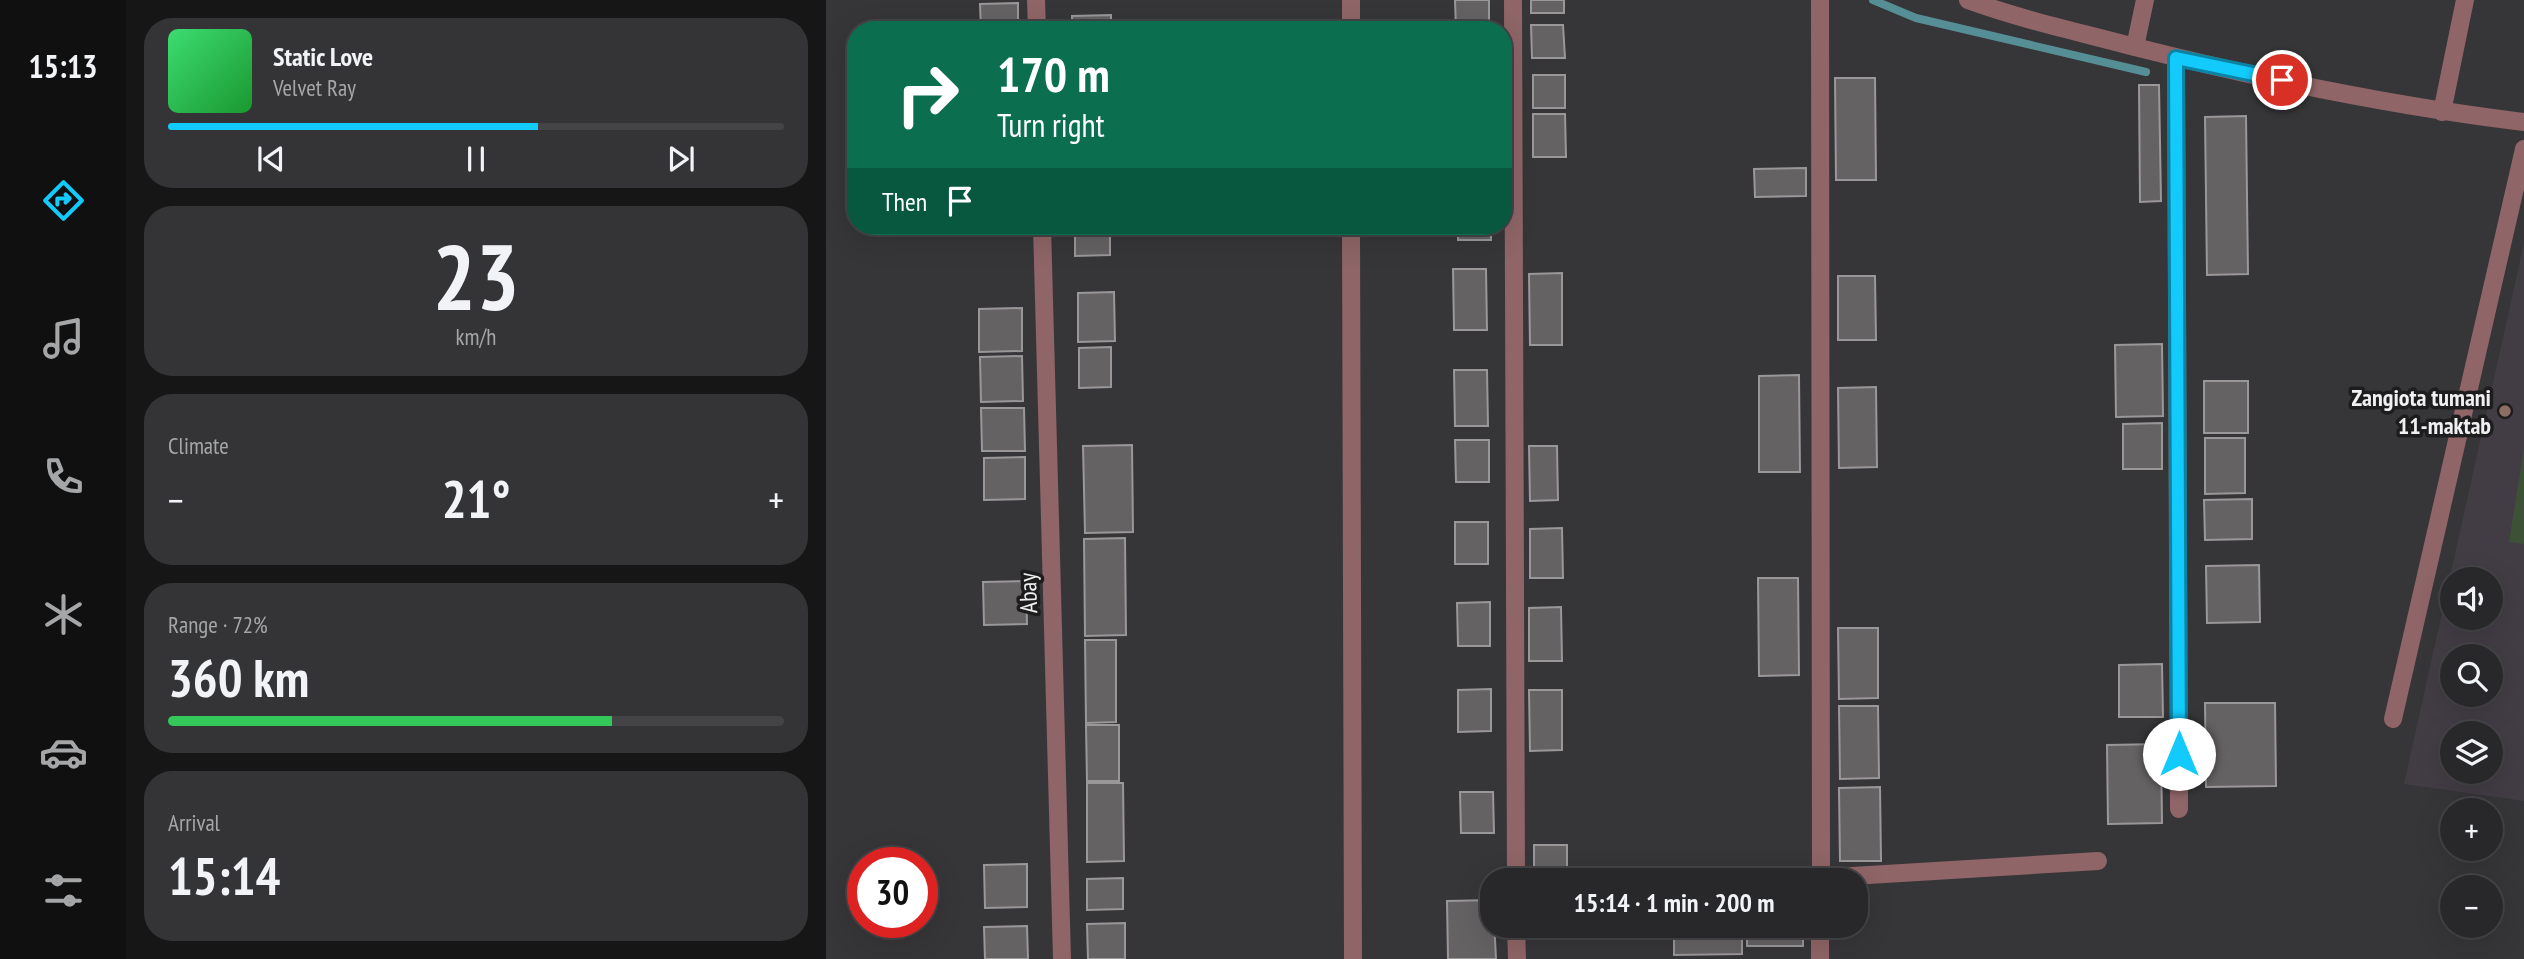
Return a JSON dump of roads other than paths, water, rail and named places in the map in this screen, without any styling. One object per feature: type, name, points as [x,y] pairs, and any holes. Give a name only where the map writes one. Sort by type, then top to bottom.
[{"type":"street","points":[[1037,0],[1037,21]]},
{"type":"street","points":[[1351,0],[1351,21]]},
{"type":"street","points":[[1513,0],[1516,868]]},
{"type":"street","points":[[1820,0],[1821,868]]},
{"type":"street","points":[[1968,0],[2010,14],[2176,58],[2442,112],[2524,122]]},
{"type":"street","points":[[2135,47],[2145,0]]},
{"type":"street","points":[[2442,112],[2465,0]]},
{"type":"street","points":[[2176,58],[2179,809]]},
{"type":"street","points":[[2393,719],[2524,149]]},
{"type":"street","name":"Abay","points":[[1042,235],[1062,959]]},
{"type":"street","points":[[1351,235],[1353,959]]},
{"type":"street","points":[[1868,876],[2098,861]]},
{"type":"street","points":[[1517,938],[1517,959]]},
{"type":"street","points":[[1820,959],[1821,938]]},
{"type":"waterway","points":[[1873,0],[1916,18],[2146,72]]},
{"type":"place","name":"Zangiota tumani 11-maktab","points":[[2505,411]]}]
